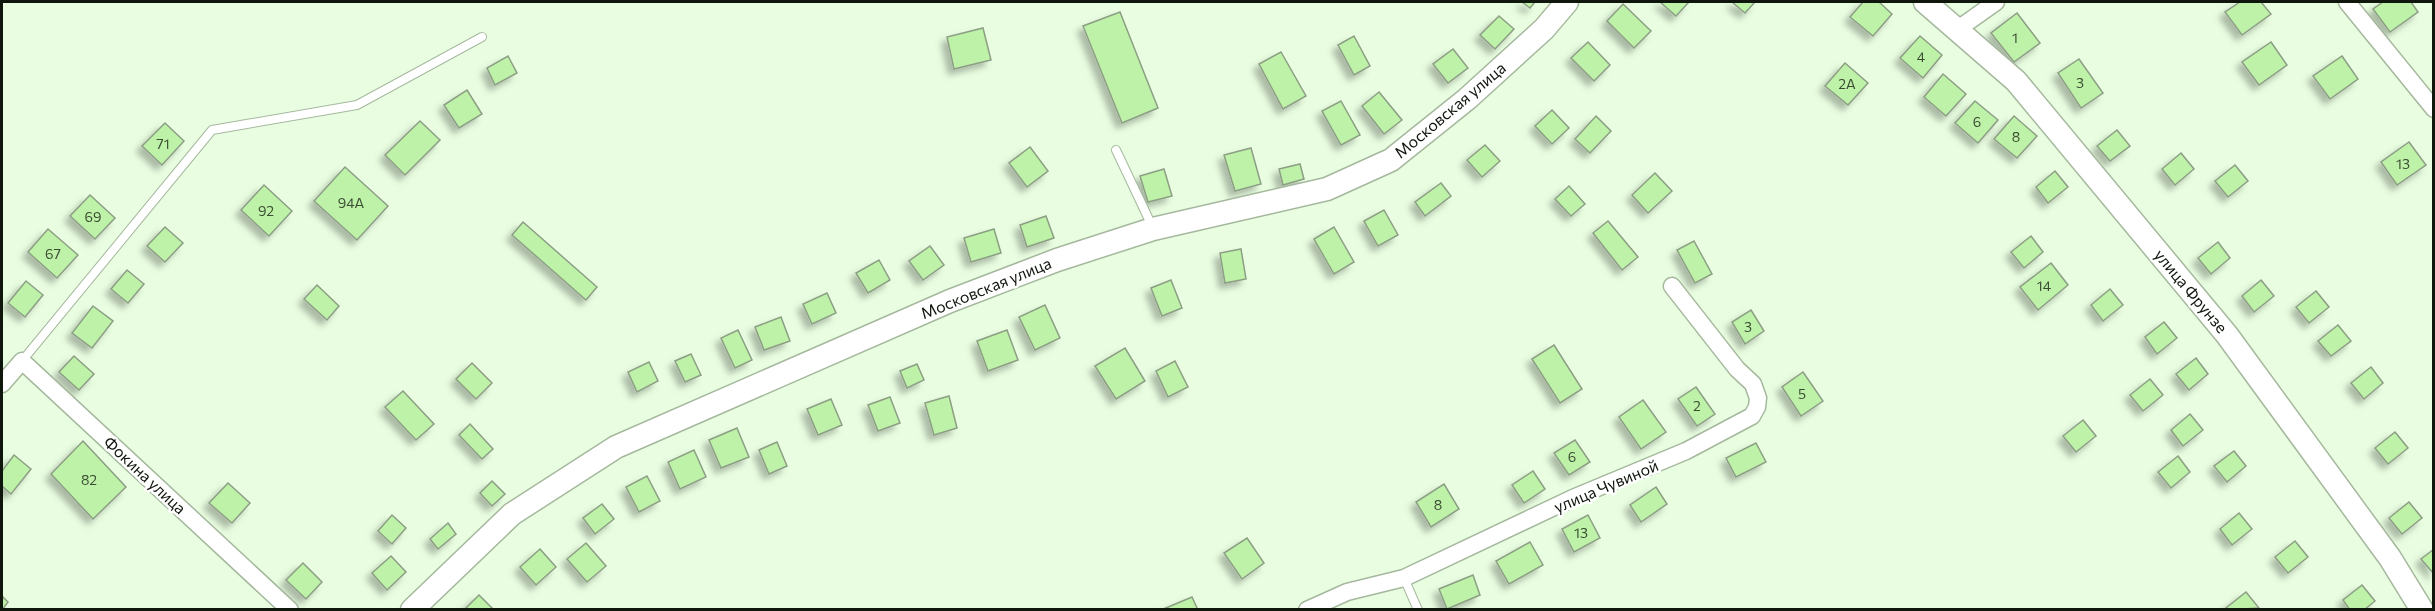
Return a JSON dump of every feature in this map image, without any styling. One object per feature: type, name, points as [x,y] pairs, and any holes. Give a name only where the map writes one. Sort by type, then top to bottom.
[{"type":"street","name":"Московская улица","points":[[412,609],[512,514],[616,447],[950,301],[1057,260],[1153,229],[1327,189],[1391,160],[1467,99],[1544,29],[1567,2]]},
{"type":"street","name":"улица Фрунзе","points":[[1925,2],[2016,81],[2227,335],[2390,558],[2422,609]]},
{"type":"street","points":[[1958,29],[1996,2]]},
{"type":"street","points":[[2347,2],[2433,109]]},
{"type":"street","name":"улица Чувиной","points":[[1307,609],[1347,592],[1404,578],[1573,498],[1686,452],[1752,416],[1758,407],[1758,398],[1753,384],[1737,369],[1672,286]]},
{"type":"street","points":[[2,384],[22,361]]},
{"type":"street","name":"Фокина улица","points":[[22,361],[290,609]]},
{"type":"lane","points":[[22,361],[212,130],[357,105],[483,37]]},
{"type":"lane","points":[[1116,150],[1153,229]]},
{"type":"lane","points":[[1404,578],[1418,609]]},
{"type":"building","points":[[1522,2],[1535,2],[1530,8]]},
{"type":"building","points":[[1660,2],[1689,2],[1676,16]]},
{"type":"building","points":[[1732,2],[1755,2],[1745,13]]},
{"type":"building","points":[[1863,2],[1879,2],[1892,14],[1873,36],[1850,17]]},
{"type":"building","points":[[2240,2],[2261,2],[2271,14],[2242,35],[2225,12]]},
{"type":"building","points":[[2383,2],[2411,2],[2418,12],[2390,32],[2373,9]]},
{"type":"building","points":[[1623,4],[1651,31],[1634,48],[1607,21]]},
{"type":"building","points":[[1120,12],[1158,108],[1122,123],[1083,26]]},
{"type":"building","points":[[2017,13],[2040,43],[2014,62],[1991,33]]},
{"type":"building","points":[[1499,16],[1514,29],[1495,49],[1480,35]]},
{"type":"building","points":[[983,28],[991,60],[954,69],[947,37]]},
{"type":"building","points":[[1354,36],[1370,66],[1354,75],[1338,45]]},
{"type":"building","points":[[1920,36],[1942,55],[1923,78],[1900,58]]},
{"type":"building","points":[[1588,42],[1610,65],[1594,81],[1571,58]]},
{"type":"building","points":[[2271,42],[2287,65],[2259,85],[2242,62]]},
{"type":"building","points":[[1453,49],[1468,68],[1448,83],[1433,64]]},
{"type":"building","points":[[1281,52],[1306,96],[1283,109],[1259,64]]},
{"type":"building","points":[[508,56],[517,73],[495,85],[487,68]]},
{"type":"building","points":[[2342,56],[2358,79],[2330,99],[2313,76]]},
{"type":"building","points":[[2079,59],[2103,93],[2081,108],[2058,73]]},
{"type":"building","points":[[1845,63],[1868,83],[1848,105],[1825,86]]},
{"type":"building","points":[[1943,74],[1966,94],[1946,116],[1924,97]]},
{"type":"building","points":[[467,90],[482,114],[459,128],[444,105]]},
{"type":"building","points":[[1379,92],[1402,120],[1384,134],[1362,106]]},
{"type":"building","points":[[1341,101],[1360,135],[1341,145],[1322,111]]},
{"type":"building","points":[[1975,101],[1998,120],[1978,143],[1955,123]]},
{"type":"building","points":[[1552,110],[1569,128],[1552,144],[1535,126]]},
{"type":"building","points":[[1596,116],[1611,131],[1590,153],[1575,139]]},
{"type":"building","points":[[2014,116],[2037,136],[2017,158],[1994,139]]},
{"type":"building","points":[[420,121],[440,140],[405,175],[385,155]]},
{"type":"building","points":[[165,123],[184,141],[162,165],[142,146]]},
{"type":"building","points":[[2117,130],[2130,146],[2110,161],[2097,146]]},
{"type":"building","points":[[2409,142],[2426,165],[2397,185],[2381,162]]},
{"type":"building","points":[[1485,145],[1500,161],[1482,177],[1467,160]]},
{"type":"building","points":[[1030,147],[1048,171],[1027,187],[1009,163]]},
{"type":"building","points":[[1251,148],[1261,184],[1235,191],[1224,155]]},
{"type":"building","points":[[2181,153],[2194,169],[2175,185],[2162,169]]},
{"type":"building","points":[[1300,164],[1304,179],[1283,185],[1279,169]]},
{"type":"building","points":[[2235,165],[2248,181],[2228,197],[2215,181]]},
{"type":"building","points":[[345,167],[388,206],[357,240],[314,201]]},
{"type":"building","points":[[1164,169],[1172,196],[1148,202],[1140,176]]},
{"type":"building","points":[[2055,171],[2068,187],[2048,203],[2036,187]]},
{"type":"building","points":[[1655,173],[1672,191],[1648,213],[1632,195]]},
{"type":"building","points":[[1441,183],[1451,196],[1425,216],[1415,202]]},
{"type":"building","points":[[264,185],[292,211],[269,236],[241,210]]},
{"type":"building","points":[[1569,186],[1585,204],[1571,216],[1555,199]]},
{"type":"building","points":[[90,195],[115,218],[95,239],[70,216]]},
{"type":"building","points":[[1384,210],[1398,235],[1378,246],[1364,221]]},
{"type":"building","points":[[1046,216],[1054,238],[1027,247],[1020,225]]},
{"type":"building","points":[[1608,221],[1638,257],[1622,270],[1593,233]]},
{"type":"building","points":[[523,222],[597,287],[586,300],[512,235]]},
{"type":"building","points":[[165,227],[183,243],[165,262],[147,246]]},
{"type":"building","points":[[1334,227],[1354,262],[1334,274],[1314,239]]},
{"type":"building","points":[[48,229],[78,255],[57,278],[28,252]]},
{"type":"building","points":[[994,229],[1001,253],[971,262],[964,238]]},
{"type":"building","points":[[2031,236],[2043,252],[2024,268],[2011,252]]},
{"type":"building","points":[[1694,241],[1712,274],[1695,283],[1677,250]]},
{"type":"building","points":[[2218,242],[2230,258],[2211,274],[2198,258]]},
{"type":"building","points":[[930,246],[944,265],[923,280],[909,261]]},
{"type":"building","points":[[1241,249],[1246,279],[1225,283],[1220,253]]},
{"type":"building","points":[[879,260],[890,280],[868,293],[856,273]]},
{"type":"building","points":[[2051,263],[2068,285],[2038,310],[2020,287]]},
{"type":"building","points":[[127,270],[144,284],[128,303],[111,289]]},
{"type":"building","points":[[1171,280],[1182,308],[1162,316],[1151,288]]},
{"type":"building","points":[[2261,280],[2274,296],[2254,312],[2242,296]]},
{"type":"building","points":[[26,281],[43,295],[25,317],[8,303]]},
{"type":"building","points":[[317,285],[339,306],[327,320],[304,299]]},
{"type":"building","points":[[2110,289],[2123,305],[2103,321],[2091,305]]},
{"type":"building","points":[[2316,291],[2329,307],[2309,323],[2296,307]]},
{"type":"building","points":[[827,293],[836,313],[812,324],[803,304]]},
{"type":"building","points":[[1045,305],[1060,338],[1035,350],[1019,317]]},
{"type":"building","points":[[93,306],[113,321],[92,348],[72,333]]},
{"type":"building","points":[[1751,310],[1764,331],[1745,344],[1732,322]]},
{"type":"building","points":[[781,317],[790,341],[764,350],[755,327]]},
{"type":"building","points":[[2164,322],[2177,338],[2157,354],[2145,337]]},
{"type":"building","points":[[2338,325],[2351,341],[2331,356],[2318,341]]},
{"type":"building","points":[[738,330],[752,360],[735,368],[721,338]]},
{"type":"building","points":[[1007,330],[1018,360],[988,371],[977,341]]},
{"type":"building","points":[[1554,345],[1582,389],[1560,403],[1532,359]]},
{"type":"building","points":[[1125,348],[1145,381],[1116,399],[1095,366]]},
{"type":"building","points":[[691,354],[701,375],[685,382],[675,361]]},
{"type":"building","points":[[74,356],[94,374],[79,390],[59,372]]},
{"type":"building","points":[[2196,358],[2208,374],[2189,390],[2176,374]]},
{"type":"building","points":[[1175,361],[1188,387],[1168,397],[1156,371]]},
{"type":"building","points":[[649,362],[658,381],[637,392],[628,372]]},
{"type":"building","points":[[472,363],[492,383],[476,399],[456,379]]},
{"type":"building","points":[[917,364],[924,380],[907,388],[900,371]]},
{"type":"building","points":[[2371,367],[2383,383],[2364,399],[2351,383]]},
{"type":"building","points":[[1803,372],[1823,401],[1801,416],[1782,387]]},
{"type":"building","points":[[2150,379],[2163,395],[2143,411],[2130,395]]},
{"type":"building","points":[[1696,387],[1715,414],[1697,426],[1678,399]]},
{"type":"building","points":[[403,391],[434,424],[416,440],[385,407]]},
{"type":"building","points":[[949,396],[957,428],[934,435],[925,403]]},
{"type":"building","points":[[890,397],[900,423],[878,431],[868,405]]},
{"type":"building","points":[[831,399],[842,425],[818,435],[807,409]]},
{"type":"building","points":[[1643,400],[1666,432],[1641,449],[1619,417]]},
{"type":"building","points":[[2190,414],[2203,430],[2183,446],[2171,430]]},
{"type":"building","points":[[2083,420],[2096,436],[2076,452],[2063,436]]},
{"type":"building","points":[[470,424],[493,449],[482,459],[459,435]]},
{"type":"building","points":[[737,428],[749,457],[721,468],[709,440]]},
{"type":"building","points":[[2395,432],[2408,448],[2388,464],[2375,448]]},
{"type":"building","points":[[1575,440],[1590,462],[1569,475],[1554,453]]},
{"type":"building","points":[[83,441],[126,487],[93,519],[51,474]]},
{"type":"building","points":[[777,442],[787,466],[769,474],[759,450]]},
{"type":"building","points":[[1756,443],[1766,462],[1736,477],[1726,458]]},
{"type":"building","points":[[694,450],[706,477],[680,489],[668,462]]},
{"type":"building","points":[[2234,451],[2246,466],[2227,482],[2214,466]]},
{"type":"building","points":[[14,455],[31,469],[11,494],[2,486],[2,471]]},
{"type":"building","points":[[2178,456],[2190,472],[2171,488],[2158,472]]},
{"type":"building","points":[[1533,471],[1545,489],[1524,503],[1512,485]]},
{"type":"building","points":[[647,476],[660,501],[639,512],[626,487]]},
{"type":"building","points":[[492,481],[505,494],[492,506],[480,493]]},
{"type":"building","points":[[228,483],[250,503],[232,523],[209,503]]},
{"type":"building","points":[[1444,484],[1459,509],[1431,527],[1416,502]]},
{"type":"building","points":[[1656,487],[1667,504],[1641,522],[1630,505]]},
{"type":"building","points":[[2409,502],[2422,518],[2402,534],[2389,518]]},
{"type":"building","points":[[602,504],[614,519],[595,534],[583,518]]},
{"type":"building","points":[[2239,513],[2252,529],[2232,545],[2220,529]]},
{"type":"building","points":[[392,515],[406,528],[392,544],[378,531]]},
{"type":"building","points":[[1588,515],[1600,538],[1574,552],[1562,529]]},
{"type":"building","points":[[448,523],[456,534],[438,549],[430,539]]},
{"type":"building","points":[[1247,538],[1264,563],[1242,579],[1224,553]]},
{"type":"building","points":[[2295,541],[2308,557],[2288,573],[2275,557]]},
{"type":"building","points":[[1530,542],[1543,565],[1509,584],[1496,561]]},
{"type":"building","points":[[586,543],[606,566],[587,582],[567,559]]},
{"type":"building","points":[[540,549],[556,567],[536,585],[520,567]]},
{"type":"building","points":[[2434,549],[2434,574],[2421,559]]},
{"type":"building","points":[[391,556],[406,572],[387,590],[372,573]]},
{"type":"building","points":[[303,563],[322,582],[306,599],[286,580]]},
{"type":"building","points":[[1473,575],[1480,595],[1447,609],[1439,589]]},
{"type":"building","points":[[2362,585],[2375,601],[2364,610],[2350,610],[2343,600]]},
{"type":"building","points":[[2246,592],[2259,608],[2227,610],[2226,608]]},
{"type":"building","points":[[479,595],[494,610],[464,610]]},
{"type":"building","points":[[2,596],[8,602],[2,610]]},
{"type":"building","points":[[1192,597],[1198,610],[1161,610]]}]
